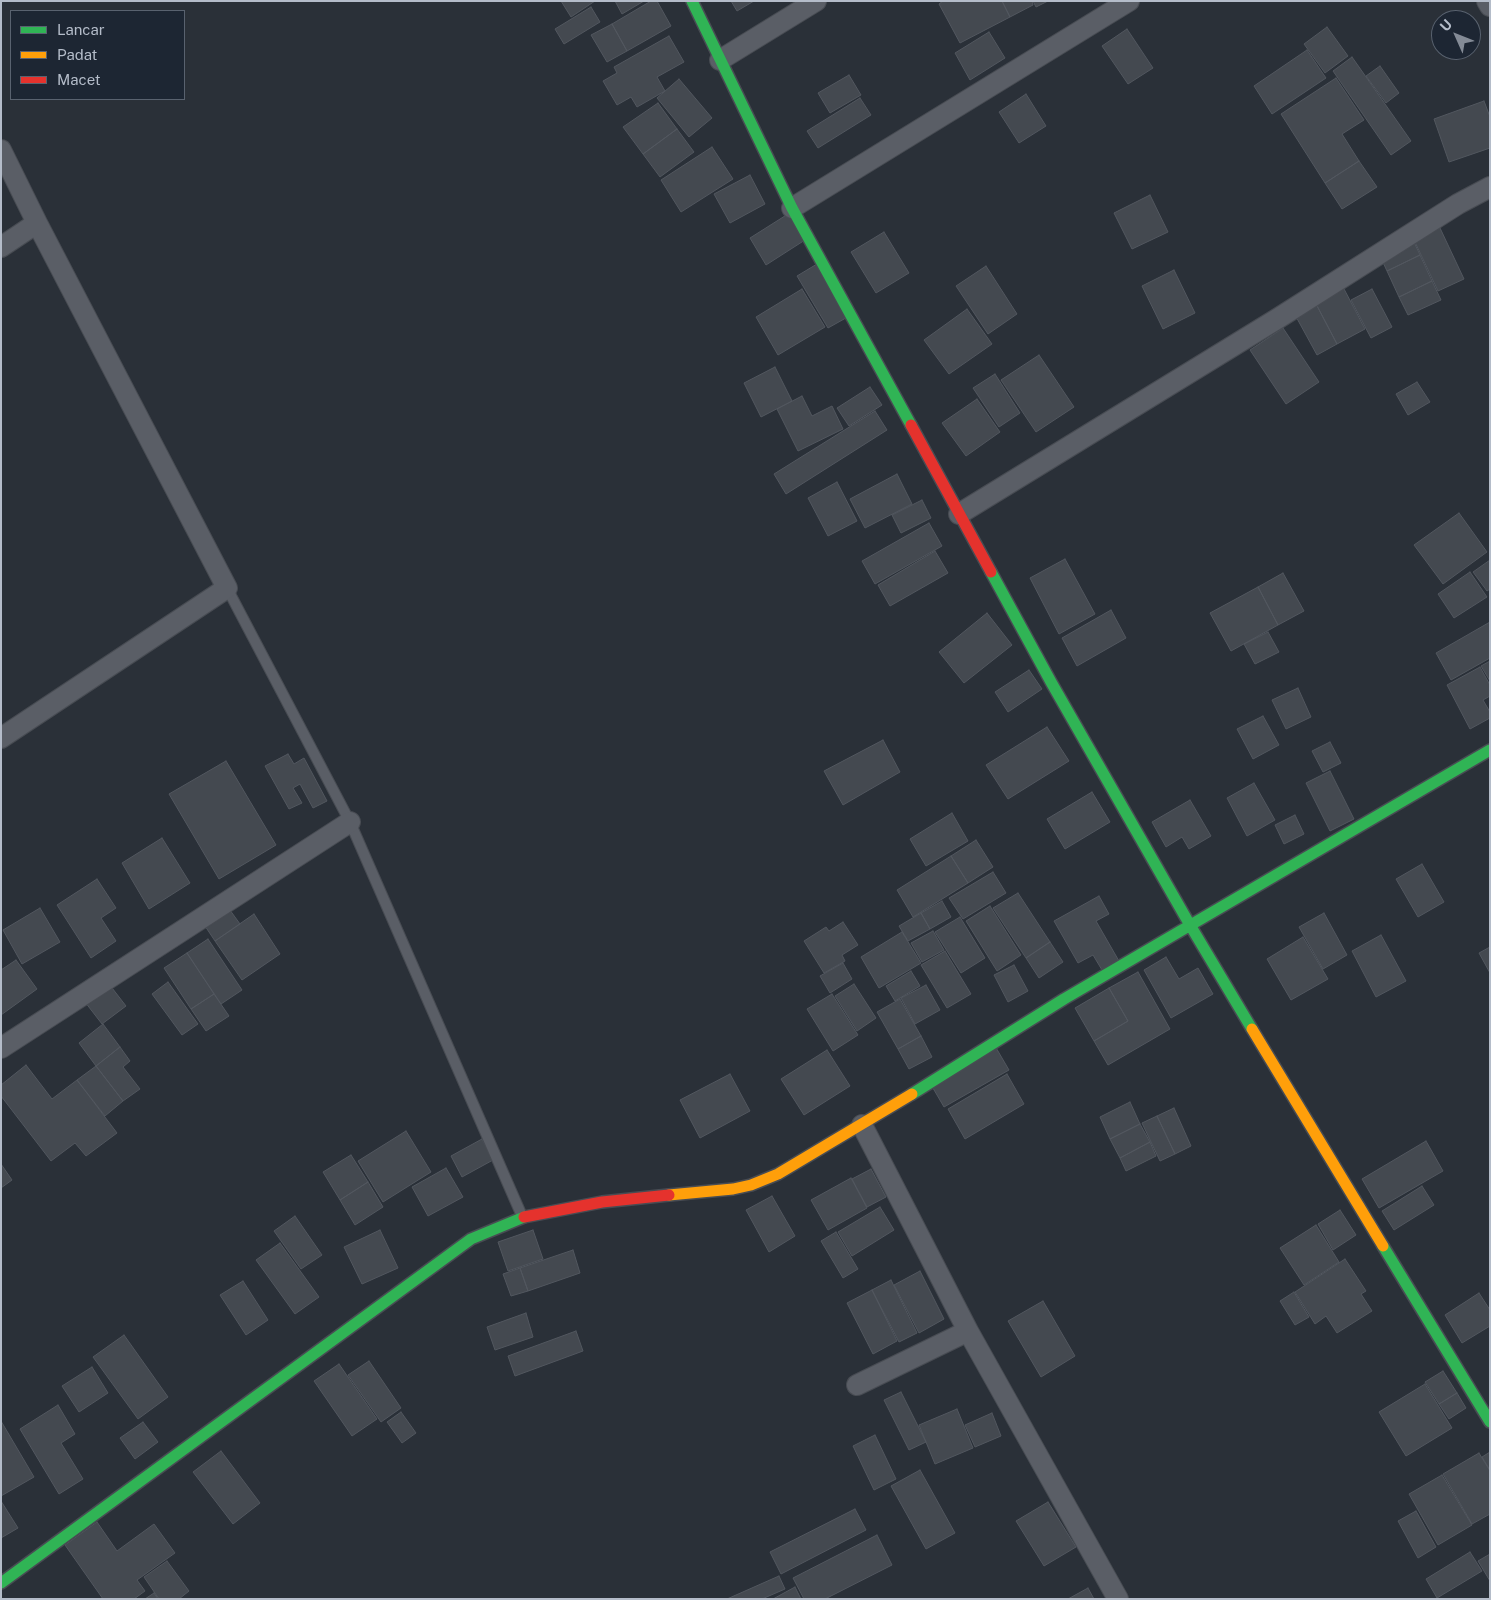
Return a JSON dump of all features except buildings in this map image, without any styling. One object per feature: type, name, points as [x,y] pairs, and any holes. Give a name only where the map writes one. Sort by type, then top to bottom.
[{"type":"street","points":[[692,1],[792,208],[1051,682],[1190,925],[1490,1422]]},
{"type":"street","points":[[720,60],[816,1]]},
{"type":"street","points":[[792,208],[1130,1]]},
{"type":"street","points":[[1487,1],[1490,6]]},
{"type":"street","points":[[1,150],[227,588],[1,738]]},
{"type":"street","points":[[959,514],[1278,319],[1458,204],[1490,187]]},
{"type":"street","points":[[1,247],[37,223]]},
{"type":"street","points":[[1,1583],[471,1239],[523,1217],[602,1202],[733,1189],[752,1185],[778,1174],[862,1125],[1064,999],[1490,750]]},
{"type":"street","points":[[1,1048],[350,822]]},
{"type":"street","points":[[862,1125],[968,1331],[1118,1599]]},
{"type":"street","points":[[857,1385],[968,1331]]},
{"type":"lane","points":[[227,588],[350,822],[523,1217]]},
{"type":"traffic: fast","points":[[692,1],[792,208],[911,425]]},
{"type":"traffic: fast","points":[[991,572],[1051,682],[1190,925],[1252,1029]]},
{"type":"traffic: fast","points":[[912,1094],[1064,999],[1490,750]]},
{"type":"traffic: fast","points":[[1,1583],[471,1239],[524,1217]]},
{"type":"traffic: fast","points":[[1383,1246],[1490,1422]]},
{"type":"traffic: slow","points":[[1252,1029],[1383,1246]]},
{"type":"traffic: slow","points":[[669,1195],[733,1189],[751,1185],[778,1174],[912,1094]]},
{"type":"traffic: jam","points":[[911,425],[991,572]]},
{"type":"traffic: jam","points":[[524,1217],[602,1202],[669,1195]]}]
